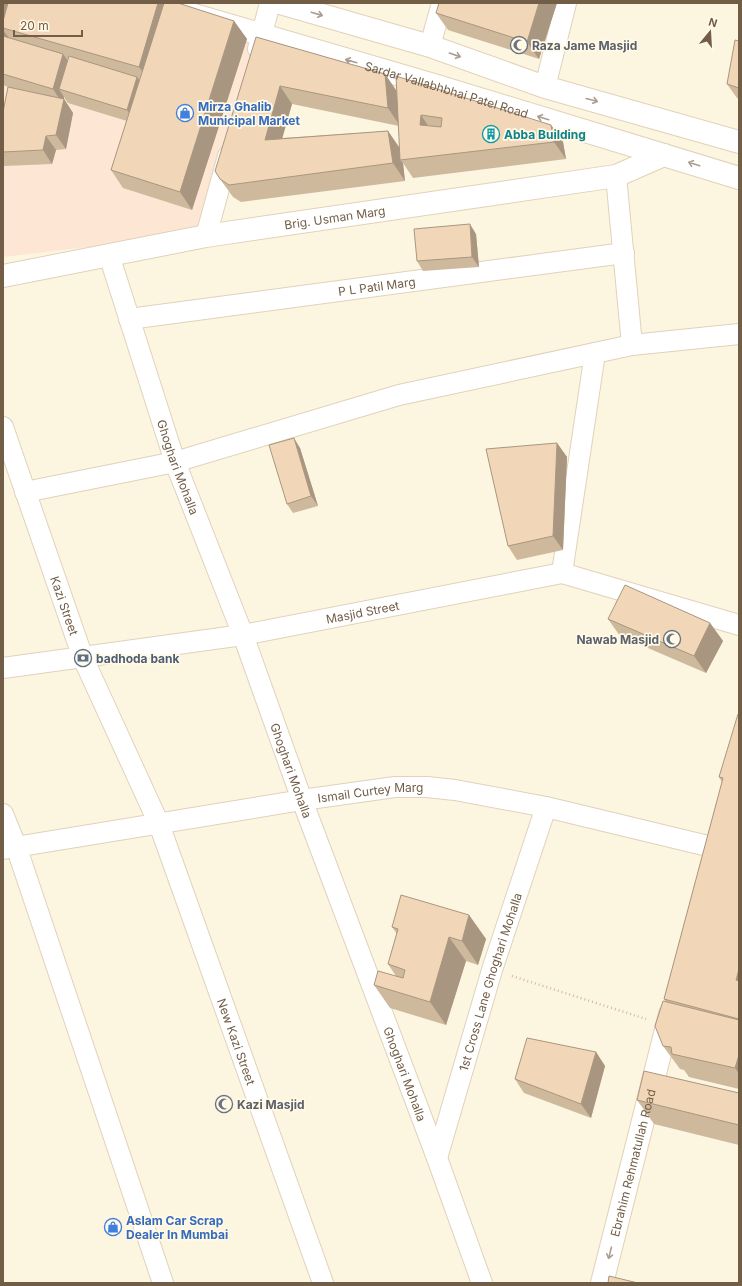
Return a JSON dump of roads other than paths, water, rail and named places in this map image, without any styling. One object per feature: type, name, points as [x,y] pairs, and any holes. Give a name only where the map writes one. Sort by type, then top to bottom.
[{"type":"main road","name":"Sardar Vallabhbhai Patel Road","points":[[153,3],[735,177]]},
{"type":"main road","points":[[280,3],[430,46],[545,87],[739,142]]},
{"type":"main road","points":[[735,177],[739,148]]},
{"type":"main road","name":"Brig. Usman Marg","points":[[3,276],[206,236],[616,176],[664,155]]},
{"type":"main road","points":[[706,869],[714,839]]},
{"type":"main road","name":"Ebrahim Rehmatullah Road","points":[[602,1283],[661,1082],[667,1025],[675,996]]},
{"type":"street","points":[[254,65],[270,3]]},
{"type":"street","points":[[430,46],[442,3]]},
{"type":"street","points":[[545,87],[566,3]]},
{"type":"street","points":[[206,236],[233,139]]},
{"type":"street","points":[[616,176],[632,345]]},
{"type":"street","name":"P L Patil Marg","points":[[129,319],[624,253]]},
{"type":"street","name":"Ghoghari Mohalla","points":[[109,255],[175,462],[243,635],[302,800],[437,1158],[482,1283]]},
{"type":"street","points":[[25,492],[175,462],[399,395],[632,345],[739,334]]},
{"type":"street","points":[[562,573],[595,353]]},
{"type":"street","name":"Kazi Street","points":[[3,427],[83,658],[159,824]]},
{"type":"street","name":"Masjid Street","points":[[3,668],[243,635],[562,573],[739,625]]},
{"type":"street","name":"Ismail Curtey Marg","points":[[10,847],[302,800],[395,787],[427,787],[454,790],[714,839]]},
{"type":"street","name":"1st Cross Lane Ghoghari Mohalla","points":[[437,1158],[492,970],[546,807]]},
{"type":"street","points":[[3,814],[10,847],[163,1283]]},
{"type":"street","name":"New Kazi Street","points":[[159,824],[323,1283]]},
{"type":"place","name":"Raza Jame Masjid","points":[[519,45]]},
{"type":"place","name":"Mirza Ghalib Municipal Market","points":[[185,113]]},
{"type":"place","name":"Abba Building","points":[[491,134]]},
{"type":"place","name":"Nawab Masjid","points":[[672,639]]},
{"type":"place","name":"badhoda bank","points":[[83,658]]},
{"type":"place","name":"Kazi Masjid","points":[[224,1104]]},
{"type":"place","name":"Aslam Car Scrap Dealer In Mumbai","points":[[113,1227]]}]
